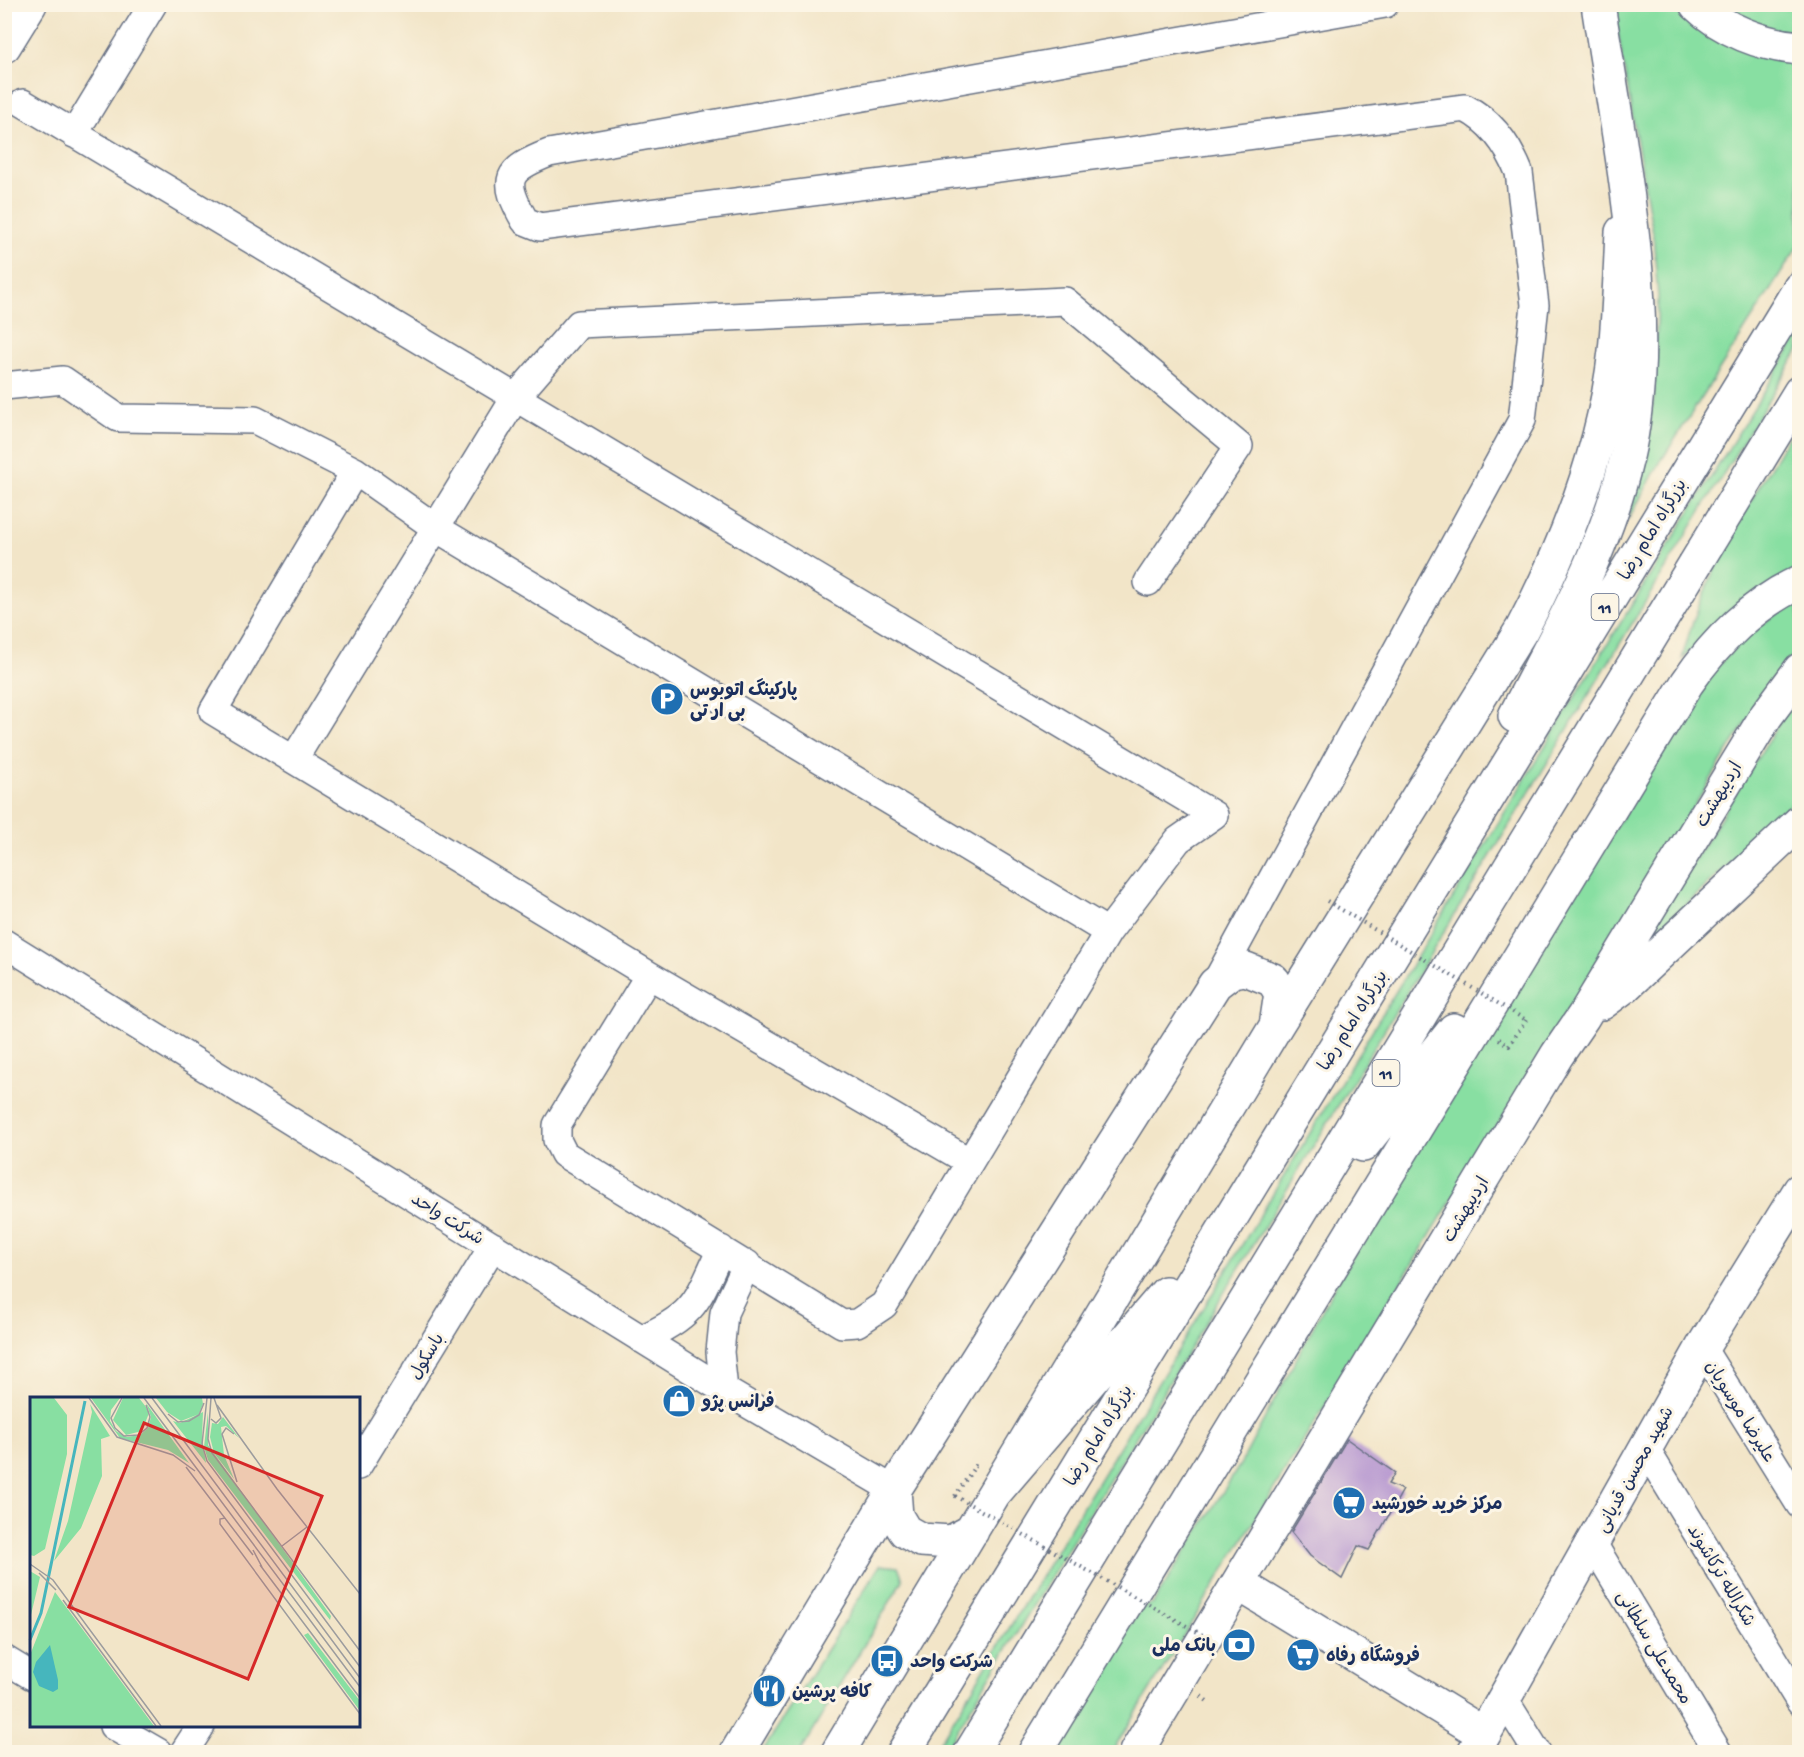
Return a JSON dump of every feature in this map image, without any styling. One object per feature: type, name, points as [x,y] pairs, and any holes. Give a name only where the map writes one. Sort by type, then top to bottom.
[{"type":"main road","points":[[4,46],[30,4]]},
{"type":"main road","points":[[1410,927],[1591,566],[1622,473],[1635,411],[1639,353],[1635,273],[1598,4]]},
{"type":"main road","points":[[1696,4],[1743,35],[1774,45],[1800,48]]},
{"type":"main road","points":[[838,1752],[1276,1026],[1522,629],[1552,569],[1588,470],[1605,407],[1615,352],[1625,189]]},
{"type":"main road","name":"بزرگراه امام رضا","points":[[904,1752],[1800,288]]},
{"type":"main road","name":"11","points":[[971,1752],[1280,1249],[1800,392]]},
{"type":"main road","points":[[1035,1752],[1703,659],[1759,607],[1800,582]]},
{"type":"main road","name":"اردیبهشت","points":[[1136,1752],[1557,1055],[1583,1017],[1766,716],[1800,670]]},
{"type":"main road","points":[[1583,1017],[1625,986],[1800,822]]},
{"type":"main road","points":[[1280,1249],[1542,920]]},
{"type":"main road","points":[[736,1752],[894,1490],[1215,984],[1232,971],[1246,969],[1273,980],[1281,993],[1276,1026]]},
{"type":"main road","name":"شهید محسن قدیانی","points":[[1479,1743],[1702,1348],[1798,1198]]},
{"type":"main road","points":[[997,1490],[1232,1217]]},
{"type":"main road","points":[[894,1490],[896,1516],[905,1531],[921,1540],[936,1544],[951,1542],[972,1531]]},
{"type":"main road","points":[[1239,1584],[1479,1743]]},
{"type":"main road","points":[[996,1752],[1024,1666]]},
{"type":"street","points":[[74,134],[153,4]]},
{"type":"street","points":[[1215,984],[1521,420],[1535,305],[1519,172],[1512,154],[1482,116],[1465,108],[540,227],[525,221],[511,193],[511,179],[520,164],[549,153],[1385,4]]},
{"type":"street","points":[[23,103],[1214,815],[1178,840],[1108,932],[884,1305],[857,1323],[842,1324],[564,1154],[557,1140],[557,1125],[649,975]]},
{"type":"street","points":[[294,759],[515,398],[579,324],[1065,301],[1239,446],[1148,582]]},
{"type":"street","points":[[4,386],[63,380],[118,418],[255,420],[355,471],[436,528],[1108,932]]},
{"type":"street","points":[[355,471],[213,711],[649,975],[970,1162]]},
{"type":"street","name":"شرکت واحد","points":[[4,943],[723,1390],[894,1490]]},
{"type":"street","name":"باسکول","points":[[360,1463],[493,1246]]},
{"type":"street","points":[[641,1339],[672,1325],[689,1311],[721,1249]]},
{"type":"street","points":[[723,1390],[720,1352],[724,1313],[747,1264]]},
{"type":"street","name":"علیرضا موسویان","points":[[1702,1348],[1800,1505]]},
{"type":"street","name":"شکرالله ترکاشوند","points":[[1645,1448],[1800,1702]]},
{"type":"street","name":"محمدعلی سلطانی","points":[[1593,1542],[1718,1752]]},
{"type":"street","points":[[4,1659],[30,1675]]},
{"type":"street","points":[[1504,1699],[1537,1752]]},
{"type":"street","points":[[117,1727],[158,1752]]},
{"type":"street","points":[[184,1752],[200,1727]]},
{"type":"path","points":[[1327,901],[1526,1020],[1509,1046],[1496,1036]]},
{"type":"path","points":[[975,1466],[955,1496],[1217,1643]]},
{"type":"green space","points":[[1613,5],[1684,5],[1800,57],[1799,245],[1661,461],[1628,520],[1654,399],[1658,297],[1653,233]]},
{"type":"green space","points":[[1712,5],[1799,5],[1799,39]]},
{"type":"green space","points":[[1799,335],[1799,350],[944,1752],[934,1752],[1579,690]]},
{"type":"green space","points":[[1799,419],[1799,567],[1701,641],[1682,659],[1691,627],[1717,565],[1748,505]]},
{"type":"green space","points":[[1799,597],[1799,648],[1773,680],[1733,743],[1112,1752],[1047,1752],[1141,1608],[1153,1603],[1241,1463],[1337,1282],[1541,945],[1714,670],[1747,635]]},
{"type":"green space","points":[[1799,691],[1799,797],[1638,951]]},
{"type":"green space","points":[[880,1565],[898,1567],[903,1580],[800,1752],[762,1752]]},
{"type":"building","name":"مرکز خرید خورشید","points":[[1347,1439],[1395,1473],[1388,1484],[1403,1490],[1369,1550],[1358,1546],[1342,1579],[1310,1556],[1291,1532]]},
{"type":"place","name":"پارکینگ اتوبوس بی ار تی","points":[[667,699]]},
{"type":"place","name":"فرانس پژو","points":[[679,1401]]},
{"type":"place","name":"مرکز خرید خورشید","points":[[1349,1503]]},
{"type":"place","name":"بانک ملی","points":[[1239,1645]]},
{"type":"place","name":"فروشگاه رفاه","points":[[1303,1655]]},
{"type":"place","name":"شرکت واحد","points":[[887,1661]]},
{"type":"place","name":"کافه پرشین","points":[[769,1691]]}]
